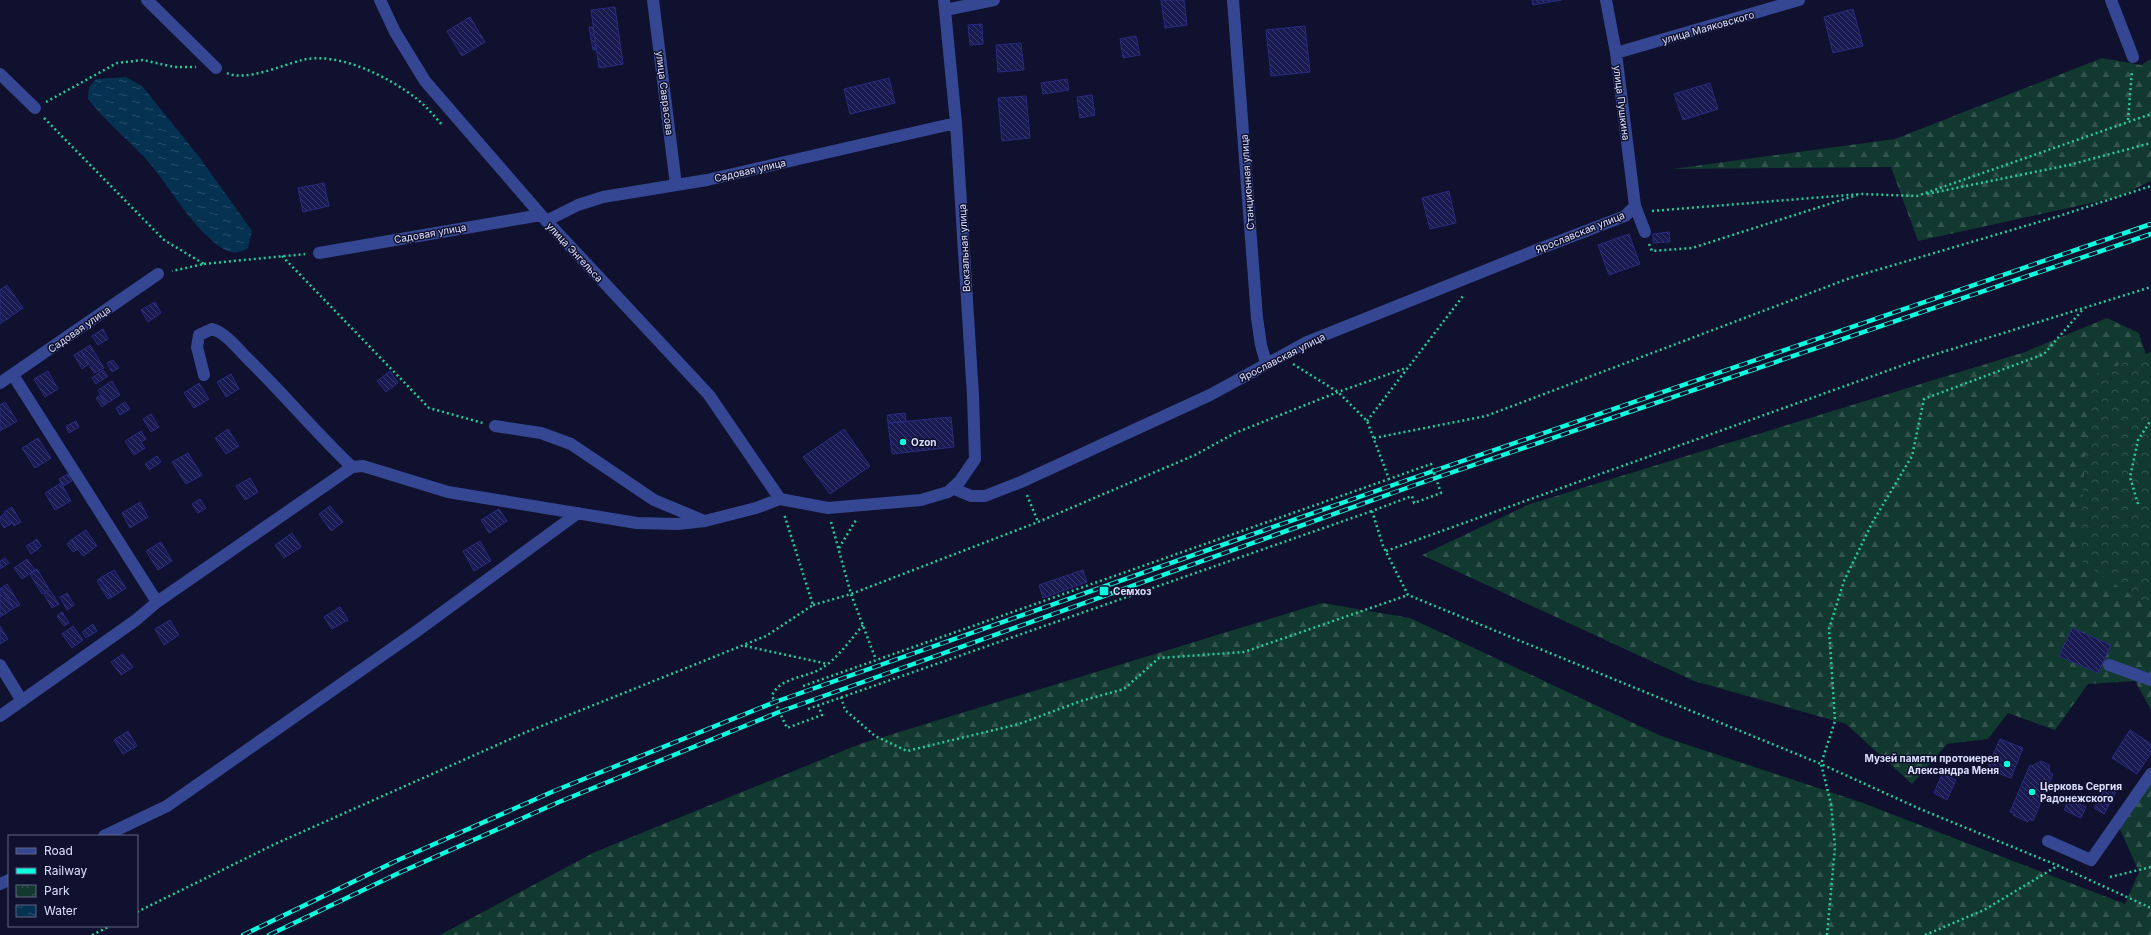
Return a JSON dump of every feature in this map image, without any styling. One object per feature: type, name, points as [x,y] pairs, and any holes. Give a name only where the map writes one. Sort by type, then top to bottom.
[{"type":"street","points":[[148,0],[216,68]]},
{"type":"street","name":"улица Энгельса","points":[[380,0],[395,32],[424,81],[543,218],[709,395],[780,499]]},
{"type":"street","name":"улица Саврасова","points":[[653,0],[676,185]]},
{"type":"street","points":[[945,5],[994,0]]},
{"type":"street","name":"Станционная улица","points":[[1233,0],[1257,318],[1261,345],[1270,361]]},
{"type":"street","name":"улица Пушкина","points":[[1606,0],[1616,53],[1635,206],[1646,232]]},
{"type":"street","name":"улица Маяковского","points":[[1616,53],[1799,0]]},
{"type":"street","points":[[2111,0],[2133,57]]},
{"type":"street","name":"Вокзальная улица","points":[[945,5],[956,123],[975,459],[960,481],[952,488]]},
{"type":"street","points":[[0,74],[35,108]]},
{"type":"street","name":"Садовая улица","points":[[319,253],[543,218],[603,197],[730,175],[956,123]]},
{"type":"street","name":"Ярославская улица","points":[[952,488],[971,496],[985,496],[1021,482],[1210,395],[1307,342],[1625,216],[1635,206]]},
{"type":"street","name":"Садовая улица","points":[[0,383],[158,274]]},
{"type":"street","points":[[204,375],[197,347],[199,336],[212,329],[219,331],[248,359],[352,467]]},
{"type":"street","points":[[13,374],[157,602]]},
{"type":"street","points":[[495,426],[541,433],[571,444],[654,500],[705,520]]},
{"type":"street","points":[[0,716],[136,620],[157,602],[352,467],[363,466],[448,492],[637,523],[678,524],[705,520],[756,508],[780,499],[828,508],[921,500],[948,492],[952,488]]},
{"type":"street","points":[[106,835],[167,806],[417,631],[578,513]]},
{"type":"street","points":[[0,665],[22,701]]},
{"type":"street","points":[[2109,665],[2151,680]]},
{"type":"street","points":[[2048,841],[2092,860],[2151,774]]},
{"type":"path","points":[[2128,121],[2133,57]]},
{"type":"path","points":[[204,264],[164,240],[35,108],[117,63],[143,60],[174,67],[216,68],[232,75],[253,74],[303,60],[326,59],[352,64],[386,79],[418,100],[444,128]]},
{"type":"path","points":[[1917,196],[2151,114]]},
{"type":"path","points":[[1635,206],[1653,211],[1861,194],[1917,196],[2069,166],[2151,143]]},
{"type":"path","points":[[1374,438],[1486,416],[1850,278],[2059,216],[2151,186]]},
{"type":"path","points":[[1646,232],[1652,251],[1692,248],[1861,194]]},
{"type":"path","points":[[158,274],[204,264],[319,253]]},
{"type":"path","points":[[282,256],[429,408],[495,426]]},
{"type":"path","points":[[1367,421],[1406,368],[1481,272]]},
{"type":"path","points":[[1386,551],[1920,359],[2151,287]]},
{"type":"path","points":[[1827,935],[1835,847],[1831,804],[1821,764],[1835,721],[1829,629],[1844,581],[1872,523],[1912,456],[1924,399],[2044,354],[2084,308]]},
{"type":"path","points":[[1270,361],[1291,363],[1338,392],[1367,421],[1389,479]]},
{"type":"path","points":[[138,912],[275,844],[524,733],[744,646],[766,636],[813,605],[851,594],[1038,522],[1195,455],[1235,433],[1338,392],[1406,368]]},
{"type":"path","points":[[2138,504],[2130,477],[2138,440],[2151,420]]},
{"type":"path","points":[[802,686],[1431,464],[1441,493],[1414,503],[1412,496],[808,709]]},
{"type":"path","points":[[1021,482],[1038,522]]},
{"type":"path","points":[[780,499],[813,605]]},
{"type":"path","points":[[839,548],[866,504]]},
{"type":"path","points":[[828,508],[851,594],[876,660]]},
{"type":"path","points":[[1372,511],[1386,551],[1408,595],[1821,764],[1920,809],[2059,866],[2151,908]]},
{"type":"path","points":[[841,697],[845,710],[875,736],[907,751],[1019,724],[1081,701],[1124,688],[1159,658],[1244,652],[1408,595]]},
{"type":"path","points":[[818,705],[822,715],[787,728],[772,696],[774,688],[821,669],[828,664],[863,625]]},
{"type":"path","points":[[744,646],[828,664]]},
{"type":"path","points":[[1925,935],[1984,910],[2059,866]]},
{"type":"path","points":[[2110,877],[2151,867]]},
{"type":"path","points":[[92,935],[108,927]]},
{"type":"green space","points":[[2102,58],[2141,65],[2151,59],[2151,181],[2118,197],[1918,241],[1891,167],[1672,169],[1895,139]]},
{"type":"green space","points":[[2107,318],[2139,333],[2151,371],[2151,710],[2135,681],[2088,684],[2055,730],[2008,713],[1988,739],[1947,744],[1912,784],[1846,724],[1694,681],[1422,555],[1530,504],[2025,352]]},
{"type":"green space","points":[[2151,352],[2151,609],[2078,559],[2091,376]]},
{"type":"green space","points":[[1322,603],[1410,618],[1661,736],[1863,803],[2125,904],[2139,872],[2119,827],[2151,780],[2151,935],[440,935],[595,852],[860,744]]},
{"type":"water","points":[[126,77],[142,86],[200,158],[252,231],[248,248],[240,252],[225,250],[202,231],[182,207],[155,169],[108,122],[88,99],[89,87],[96,79]]},
{"type":"building","points":[[1161,0],[1184,0],[1187,25],[1165,28]]},
{"type":"building","points":[[1532,0],[1562,0],[1533,5]]},
{"type":"building","points":[[615,7],[623,64],[599,68],[591,10]]},
{"type":"building","points":[[1853,9],[1863,46],[1833,53],[1824,17]]},
{"type":"building","points":[[470,17],[485,42],[462,56],[447,31]]},
{"type":"building","points":[[982,24],[983,44],[970,45],[968,25]]},
{"type":"building","points":[[1305,26],[1310,72],[1271,76],[1266,30]]},
{"type":"building","points":[[589,27],[593,27],[596,50],[593,50]]},
{"type":"building","points":[[1136,36],[1140,55],[1123,58],[1120,39]]},
{"type":"building","points":[[1021,43],[1024,70],[998,72],[996,45]]},
{"type":"building","points":[[889,78],[895,103],[850,114],[844,89]]},
{"type":"building","points":[[1067,79],[1069,90],[1043,94],[1041,83]]},
{"type":"building","points":[[1710,83],[1718,109],[1683,120],[1674,94]]},
{"type":"building","points":[[1092,95],[1095,115],[1080,118],[1077,97]]},
{"type":"building","points":[[1026,96],[1030,138],[1002,141],[998,98]]},
{"type":"building","points":[[324,183],[329,206],[303,212],[298,188]]},
{"type":"building","points":[[1449,191],[1456,223],[1430,229],[1422,198]]},
{"type":"building","points":[[1669,232],[1670,242],[1653,243],[1653,234]]},
{"type":"building","points":[[1629,234],[1640,264],[1609,275],[1598,245]]},
{"type":"building","points":[[7,285],[23,308],[0,324],[0,290]]},
{"type":"building","points":[[155,302],[161,313],[148,322],[141,310]]},
{"type":"building","points":[[103,329],[108,339],[98,345],[92,336]]},
{"type":"building","points":[[90,345],[104,368],[94,373],[81,351]]},
{"type":"building","points":[[81,351],[89,364],[82,369],[74,355]]},
{"type":"building","points":[[113,360],[119,368],[112,372],[107,363]]},
{"type":"building","points":[[103,370],[108,376],[96,384],[92,378]]},
{"type":"building","points":[[48,371],[58,389],[45,397],[34,379]]},
{"type":"building","points":[[390,371],[398,383],[386,392],[377,381]]},
{"type":"building","points":[[231,374],[239,389],[226,397],[217,382]]},
{"type":"building","points":[[112,381],[120,395],[106,404],[98,390]]},
{"type":"building","points":[[199,383],[209,399],[194,408],[184,393]]},
{"type":"building","points":[[100,395],[106,404],[102,407],[96,398]]},
{"type":"building","points":[[5,402],[17,421],[0,431],[0,405]]},
{"type":"building","points":[[125,402],[130,409],[120,415],[116,408]]},
{"type":"building","points":[[905,413],[906,422],[888,423],[887,415]]},
{"type":"building","points":[[151,414],[159,427],[151,432],[143,419]]},
{"type":"building","points":[[951,417],[954,447],[892,454],[888,423]]},
{"type":"building","points":[[76,421],[79,427],[69,433],[66,426]]},
{"type":"building","points":[[228,429],[239,446],[226,454],[215,438]]},
{"type":"building","points":[[844,429],[870,466],[830,494],[803,457]]},
{"type":"building","points":[[141,431],[146,439],[141,442],[145,448],[134,455],[125,441]]},
{"type":"building","points":[[38,438],[51,458],[35,468],[22,448]]},
{"type":"building","points":[[188,453],[202,475],[186,484],[172,462]]},
{"type":"building","points":[[157,456],[161,462],[149,470],[145,464]]},
{"type":"building","points":[[68,474],[72,481],[63,486],[59,479]]},
{"type":"building","points":[[250,478],[258,492],[245,500],[236,486]]},
{"type":"building","points":[[61,483],[71,501],[55,510],[45,493]]},
{"type":"building","points":[[200,499],[206,508],[198,513],[192,504]]},
{"type":"building","points":[[140,502],[148,517],[130,528],[122,513]]},
{"type":"building","points":[[330,506],[343,522],[331,531],[319,514]]},
{"type":"building","points":[[12,507],[21,522],[14,526],[4,512]]},
{"type":"building","points":[[499,509],[507,521],[489,533],[481,520]]},
{"type":"building","points":[[4,514],[11,524],[4,528],[0,521],[0,517]]},
{"type":"building","points":[[86,530],[97,546],[83,556],[71,540]]},
{"type":"building","points":[[292,533],[301,547],[284,558],[275,545]]},
{"type":"building","points":[[37,539],[41,546],[38,549],[33,542]]},
{"type":"building","points":[[71,540],[78,549],[73,552],[67,544]]},
{"type":"building","points":[[480,541],[491,561],[474,571],[463,551]]},
{"type":"building","points":[[33,542],[38,549],[31,554],[26,546]]},
{"type":"building","points":[[161,542],[172,561],[158,570],[146,551]]},
{"type":"building","points":[[5,558],[9,563],[0,569],[0,561]]},
{"type":"building","points":[[27,559],[35,570],[22,579],[14,568]]},
{"type":"building","points":[[37,569],[49,589],[42,594],[30,574]]},
{"type":"building","points":[[114,570],[126,588],[112,597],[100,578]]},
{"type":"building","points":[[1083,570],[1087,582],[1043,598],[1039,585]]},
{"type":"building","points":[[100,578],[112,597],[108,599],[97,581]]},
{"type":"building","points":[[7,584],[20,605],[14,608],[1,588]]},
{"type":"building","points":[[1,588],[14,608],[0,617],[0,589]]},
{"type":"building","points":[[50,590],[59,604],[52,608],[44,594]]},
{"type":"building","points":[[67,593],[74,605],[67,610],[60,597]]},
{"type":"building","points":[[340,607],[348,620],[332,629],[324,617]]},
{"type":"building","points":[[62,612],[69,623],[64,626],[57,616]]},
{"type":"building","points":[[170,620],[179,635],[164,645],[155,629]]},
{"type":"building","points":[[93,624],[97,631],[86,638],[82,632]]},
{"type":"building","points":[[0,626],[8,639],[0,644]]},
{"type":"building","points":[[73,626],[83,640],[72,648],[62,634]]},
{"type":"building","points":[[2072,628],[2111,645],[2098,673],[2059,656]]},
{"type":"building","points":[[123,654],[133,667],[121,675],[111,662]]},
{"type":"building","points":[[2130,730],[2151,744],[2151,753],[2137,774],[2112,758]]},
{"type":"building","points":[[128,731],[137,746],[123,754],[114,740]]},
{"type":"building","points":[[2000,739],[2023,748],[2011,778],[1987,769]]},
{"type":"building","name":"Церковь Сергия Радонежского","points":[[2041,761],[2049,765],[2050,773],[2053,774],[2033,821],[2029,819],[2028,822],[2010,812],[2030,765],[2032,766]]},
{"type":"building","points":[[1942,774],[1956,780],[1947,800],[1934,793]]},
{"type":"building","points":[[2106,787],[2116,792],[2104,814],[2094,808]]},
{"type":"building","points":[[2069,799],[2086,807],[2081,818],[2064,810]]},
{"type":"railway","points":[[243,935],[396,861],[554,791],[775,702],[1413,478],[2151,224]]},
{"type":"railway","points":[[269,935],[401,872],[559,802],[779,712],[1415,485],[2151,234]]},
{"type":"place","name":"Ozon","points":[[903,442]]},
{"type":"place","name":"Семхоз","points":[[1104,591]]},
{"type":"place","name":"Музей памяти протоиерея Александра Меня","points":[[2007,764]]},
{"type":"place","name":"Церковь Сергия Радонежского","points":[[2032,792]]}]
